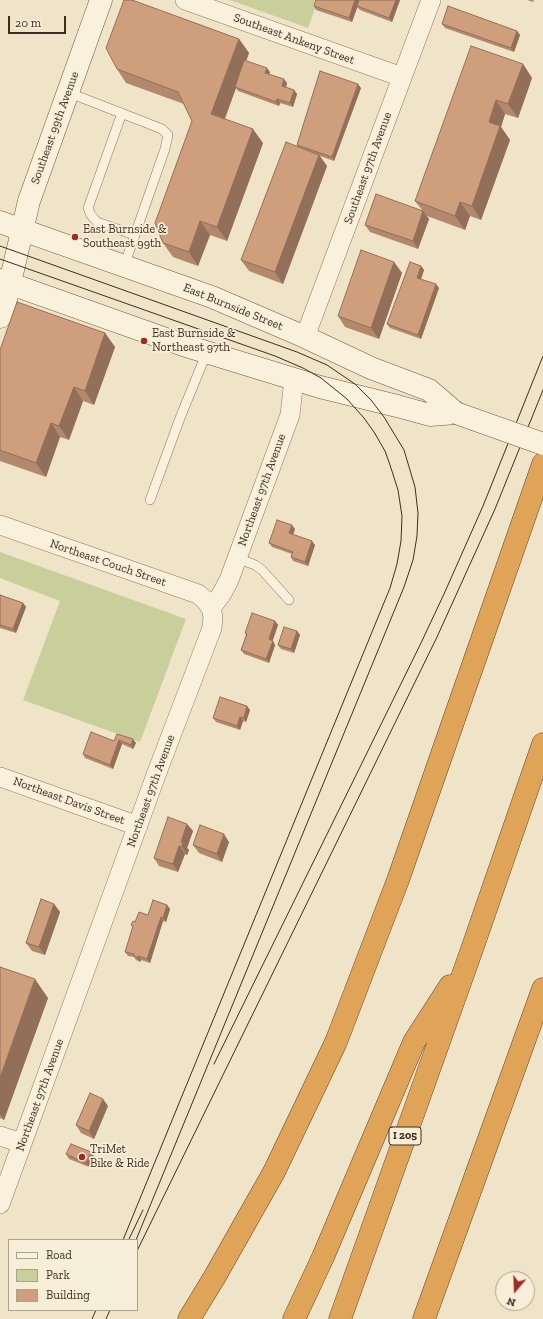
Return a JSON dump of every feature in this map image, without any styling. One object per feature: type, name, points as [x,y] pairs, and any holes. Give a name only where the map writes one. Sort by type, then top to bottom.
[{"type":"highway","points":[[189,1319],[274,1172],[305,1110],[336,1042],[398,880],[543,464]]},
{"type":"highway","name":"I 205","points":[[340,1319],[471,952],[543,744]]},
{"type":"highway","points":[[294,1319],[323,1257],[414,1042],[471,952]]},
{"type":"highway","points":[[424,1319],[543,989]]},
{"type":"street","name":"Southeast 99th Avenue","points":[[0,317],[6,300],[5,282],[16,258],[29,201],[101,0]]},
{"type":"street","name":"Southeast Ankeny Street","points":[[185,0],[402,77]]},
{"type":"street","name":"Southeast 97th Avenue","points":[[306,337],[431,0]]},
{"type":"street","name":"East Burnside Street","points":[[0,222],[212,297],[306,337],[371,368],[429,390],[456,413],[543,444]]},
{"type":"street","name":"East Burnside Street","points":[[5,282],[182,345],[340,393],[430,415],[456,413]]},
{"type":"street","name":"Northeast 97th Avenue","points":[[0,1204],[212,628],[213,617],[211,608],[226,585],[290,415],[294,379]]},
{"type":"street","name":"Northeast Couch Street","points":[[0,525],[198,594],[211,608]]},
{"type":"street","name":"Northeast Davis Street","points":[[0,777],[138,826]]},
{"type":"street","points":[[0,1136],[22,1143]]},
{"type":"lane","points":[[67,92],[162,128],[168,136],[165,150],[124,266]]},
{"type":"lane","points":[[122,113],[88,208],[91,215],[97,222],[135,235]]},
{"type":"lane","points":[[150,500],[206,352]]},
{"type":"lane","points":[[237,558],[262,570],[289,600]]},
{"type":"green space","points":[[230,0],[318,0],[308,28]]},
{"type":"green space","points":[[0,552],[186,619],[140,742],[23,700],[60,601],[0,578]]},
{"type":"building","points":[[124,0],[132,0],[239,39],[211,114],[253,129],[217,227],[200,221],[189,252],[163,243],[155,223],[192,121],[178,92],[117,69],[106,48]]},
{"type":"building","points":[[316,0],[355,0],[349,18],[314,6]]},
{"type":"building","points":[[359,0],[396,0],[389,18],[357,6]]},
{"type":"building","points":[[448,6],[517,31],[511,48],[442,24]]},
{"type":"building","points":[[471,46],[523,64],[508,104],[496,100],[489,122],[500,126],[472,206],[460,202],[455,216],[415,201]]},
{"type":"building","points":[[244,60],[267,68],[265,73],[284,79],[282,86],[294,90],[290,103],[277,99],[276,102],[235,87]]},
{"type":"building","points":[[320,71],[358,84],[332,157],[297,145]]},
{"type":"building","points":[[286,142],[319,155],[275,272],[241,260]]},
{"type":"building","points":[[376,194],[423,211],[413,241],[365,225]]},
{"type":"building","points":[[361,250],[394,262],[371,328],[338,316]]},
{"type":"building","points":[[410,262],[421,266],[417,278],[436,284],[418,335],[387,324]]},
{"type":"building","points":[[17,302],[105,333],[85,391],[74,387],[59,426],[51,423],[36,463],[0,450],[0,350]]},
{"type":"building","points":[[277,520],[292,525],[289,533],[312,541],[305,562],[291,557],[293,552],[269,543]]},
{"type":"building","points":[[0,595],[23,603],[13,629],[0,625]]},
{"type":"building","points":[[252,613],[275,621],[269,639],[273,641],[266,659],[241,650]]},
{"type":"building","points":[[284,627],[297,631],[291,649],[278,645]]},
{"type":"building","points":[[220,697],[247,706],[244,718],[240,717],[237,726],[213,718]]},
{"type":"building","points":[[91,732],[114,741],[117,734],[133,739],[131,745],[119,740],[110,765],[83,754]]},
{"type":"building","points":[[168,817],[187,824],[181,842],[183,842],[182,847],[179,846],[173,864],[154,858]]},
{"type":"building","points":[[200,825],[224,834],[217,854],[193,845]]},
{"type":"building","points":[[41,899],[54,904],[39,947],[26,943]]},
{"type":"building","points":[[153,900],[167,905],[163,918],[161,917],[147,959],[138,956],[138,958],[134,956],[134,954],[125,952],[133,926],[131,925],[133,921],[135,922],[139,912],[148,915]]},
{"type":"building","points":[[0,967],[35,979],[0,1078]]},
{"type":"building","points":[[90,1093],[103,1099],[89,1131],[76,1125]]},
{"type":"building","name":"TriMet Bike & Ride","points":[[71,1144],[91,1152],[86,1163],[66,1154]]},
{"type":"tram line","points":[[0,246],[297,352],[327,365],[355,384],[371,400],[384,417],[404,450],[415,487],[418,513],[417,536],[413,560],[404,587],[136,1239]]},
{"type":"tram line","points":[[0,259],[275,356],[303,368],[321,378],[347,399],[374,432],[385,451],[390,465],[398,490],[402,516],[401,541],[397,564],[390,588],[123,1239]]},
{"type":"tram line","points":[[214,1064],[444,594],[483,506],[543,356]]},
{"type":"tram line","points":[[138,1249],[437,637],[495,509],[543,390]]},
{"type":"tram line","points":[[129,1239],[143,1210]]},
{"type":"tram line","points":[[92,1319],[96,1311]]},
{"type":"tram line","points":[[106,1319],[110,1311]]},
{"type":"place","name":"East Burnside & Southeast 99th","points":[[75,237]]},
{"type":"place","name":"East Burnside & Northeast 97th","points":[[144,341]]},
{"type":"place","name":"TriMet Bike & Ride","points":[[82,1157]]}]
